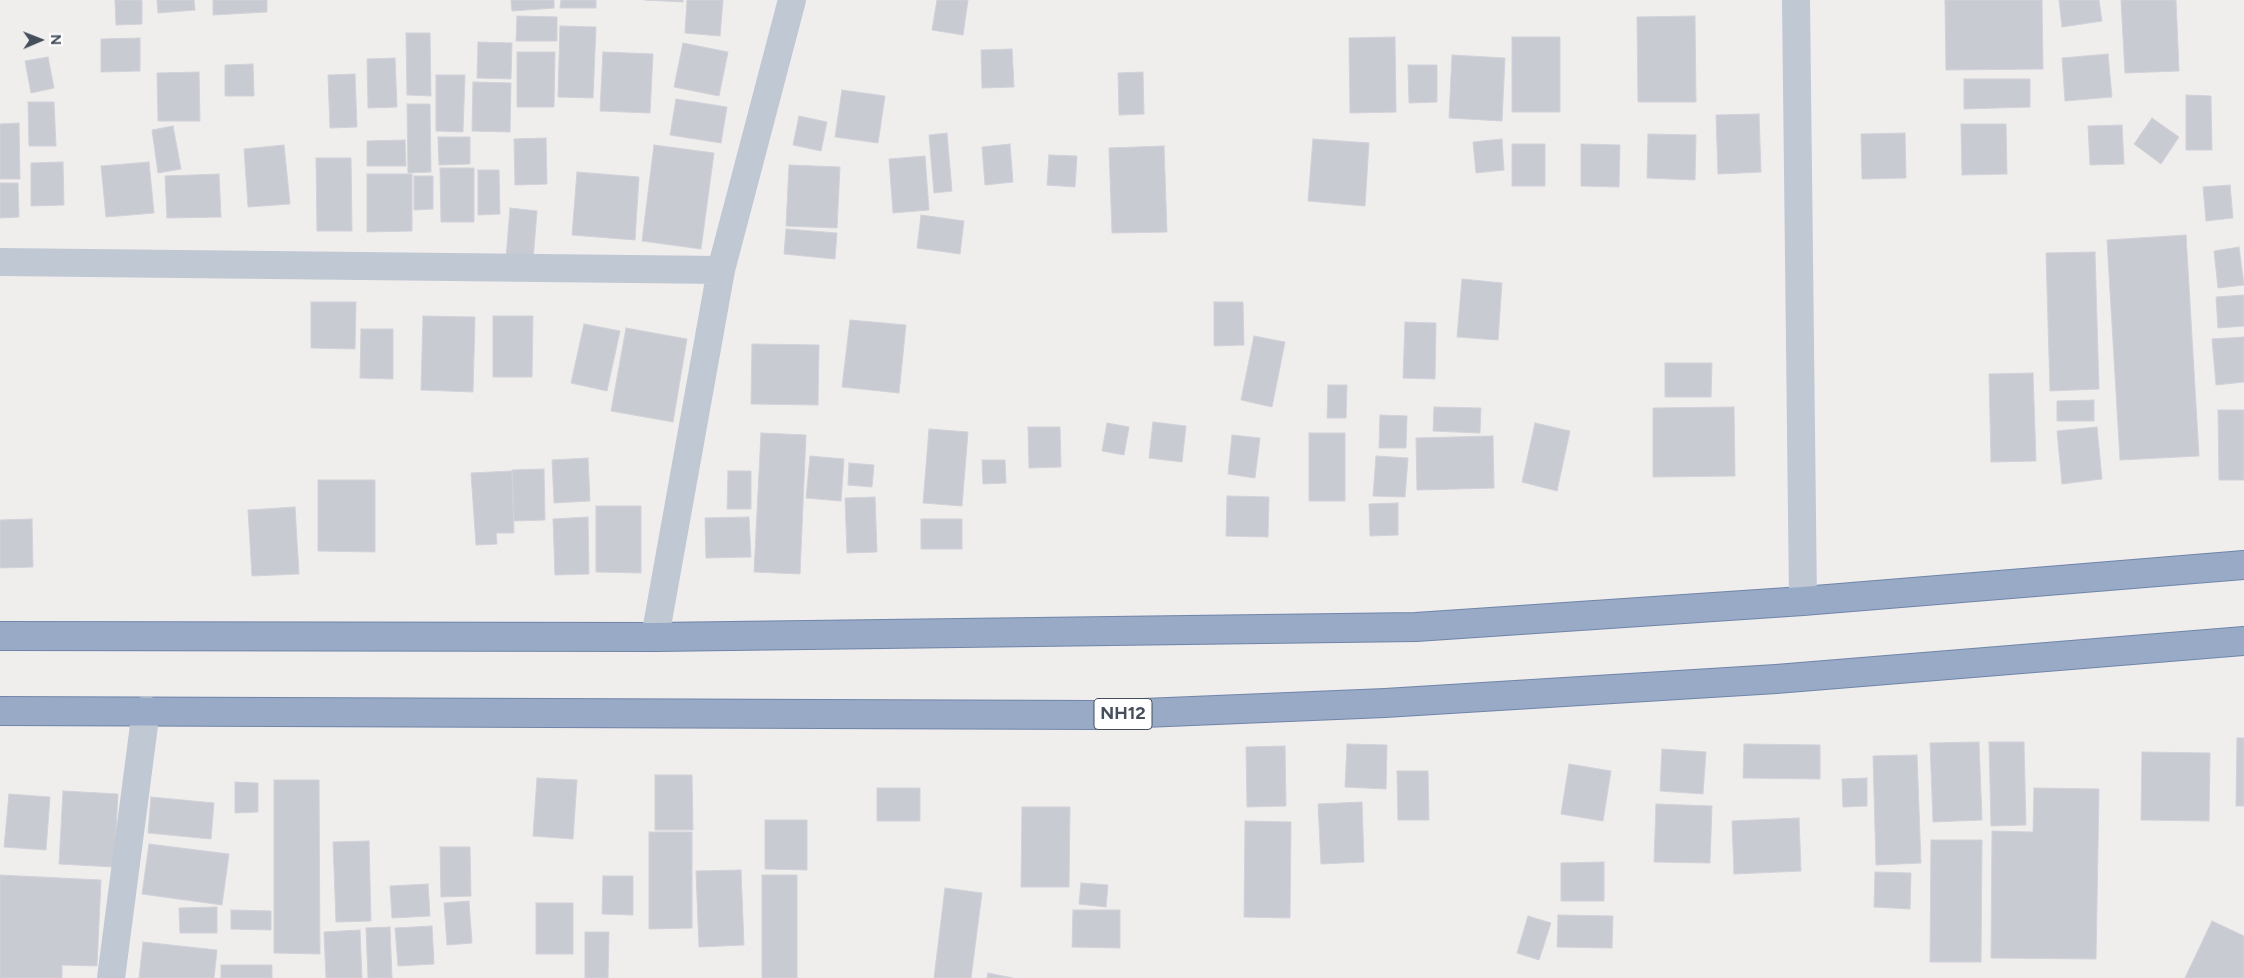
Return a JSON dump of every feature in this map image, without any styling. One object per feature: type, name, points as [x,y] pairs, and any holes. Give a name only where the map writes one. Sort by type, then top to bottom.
[{"type":"highway","points":[[0,636],[655,637],[1416,627],[1803,601],[2244,565]]},
{"type":"highway","name":"NH12","points":[[0,711],[146,710],[1096,715],[1385,703],[1776,679],[2244,641]]},
{"type":"street","points":[[655,637],[721,270],[792,0]]},
{"type":"street","points":[[1796,0],[1803,601]]},
{"type":"street","points":[[0,262],[721,270]]},
{"type":"street","points":[[111,978],[146,710]]},
{"type":"building","points":[[115,0],[142,0],[142,24],[116,25]]},
{"type":"building","points":[[157,0],[194,0],[195,10],[158,13]]},
{"type":"building","points":[[213,0],[267,0],[267,12],[213,15]]},
{"type":"building","points":[[511,0],[554,0],[554,8],[512,11]]},
{"type":"building","points":[[561,0],[596,0],[596,8],[560,8]]},
{"type":"building","points":[[645,0],[683,0],[683,2]]},
{"type":"building","points":[[687,0],[723,0],[720,36],[685,33]]},
{"type":"building","points":[[937,0],[968,0],[963,35],[932,30]]},
{"type":"building","points":[[1945,0],[2042,0],[2043,69],[1946,70]]},
{"type":"building","points":[[2059,0],[2099,0],[2102,21],[2062,27]]},
{"type":"building","points":[[2121,0],[2176,0],[2179,71],[2125,73]]},
{"type":"building","points":[[517,16],[557,17],[557,41],[516,41]]},
{"type":"building","points":[[1695,16],[1696,102],[1638,102],[1637,17]]},
{"type":"building","points":[[560,26],[596,27],[593,98],[558,97]]},
{"type":"building","points":[[406,33],[430,33],[431,96],[407,95]]},
{"type":"building","points":[[1395,37],[1396,112],[1350,113],[1349,38]]},
{"type":"building","points":[[1512,37],[1560,37],[1560,112],[1512,112]]},
{"type":"building","points":[[140,38],[140,71],[101,72],[101,39]]},
{"type":"building","points":[[478,42],[512,43],[511,79],[477,78]]},
{"type":"building","points":[[683,43],[728,52],[719,96],[674,87]]},
{"type":"building","points":[[1012,49],[1014,87],[982,88],[981,50]]},
{"type":"building","points":[[517,52],[555,52],[554,107],[517,107]]},
{"type":"building","points":[[603,52],[653,54],[650,113],[600,111]]},
{"type":"building","points":[[2108,54],[2112,97],[2065,101],[2062,58]]},
{"type":"building","points":[[1452,55],[1505,58],[1502,121],[1449,118]]},
{"type":"building","points":[[48,57],[54,88],[31,93],[25,61]]},
{"type":"building","points":[[395,58],[397,107],[368,108],[367,59]]},
{"type":"building","points":[[253,64],[254,96],[225,96],[225,65]]},
{"type":"building","points":[[1408,65],[1437,65],[1437,102],[1409,103]]},
{"type":"building","points":[[199,72],[200,121],[158,121],[157,73]]},
{"type":"building","points":[[1143,72],[1144,114],[1119,115],[1118,73]]},
{"type":"building","points":[[355,74],[357,127],[330,128],[328,75]]},
{"type":"building","points":[[436,75],[465,75],[463,132],[436,131]]},
{"type":"building","points":[[1964,79],[2030,79],[2030,107],[1964,109]]},
{"type":"building","points":[[473,82],[511,83],[510,132],[472,131]]},
{"type":"building","points":[[842,90],[885,96],[878,143],[835,137]]},
{"type":"building","points":[[2186,95],[2211,96],[2212,150],[2186,150]]},
{"type":"building","points":[[676,99],[727,107],[721,143],[670,135]]},
{"type":"building","points":[[28,102],[54,102],[56,146],[29,146]]},
{"type":"building","points":[[407,104],[430,104],[431,172],[408,173]]},
{"type":"building","points":[[1759,114],[1761,172],[1718,174],[1716,115]]},
{"type":"building","points":[[799,116],[827,122],[821,151],[793,145]]},
{"type":"building","points":[[2152,118],[2179,137],[2161,164],[2134,144]]},
{"type":"building","points":[[19,123],[20,179],[0,179],[0,124]]},
{"type":"building","points":[[1961,124],[2006,124],[2007,174],[1962,175]]},
{"type":"building","points":[[2122,125],[2124,164],[2090,165],[2088,126]]},
{"type":"building","points":[[173,126],[181,169],[158,173],[152,130]]},
{"type":"building","points":[[947,133],[952,191],[934,193],[929,135]]},
{"type":"building","points":[[1905,133],[1906,178],[1862,179],[1861,134]]},
{"type":"building","points":[[1648,134],[1696,135],[1695,180],[1647,178]]},
{"type":"building","points":[[438,137],[470,137],[470,164],[439,165]]},
{"type":"building","points":[[546,138],[547,184],[515,185],[514,139]]},
{"type":"building","points":[[1313,139],[1369,143],[1365,206],[1308,201]]},
{"type":"building","points":[[1502,139],[1504,170],[1476,173],[1473,142]]},
{"type":"building","points":[[405,140],[406,166],[367,166],[367,141]]},
{"type":"building","points":[[1010,144],[1013,182],[985,185],[982,147]]},
{"type":"building","points":[[1512,144],[1545,144],[1545,186],[1512,186]]},
{"type":"building","points":[[1581,144],[1620,145],[1619,187],[1581,186]]},
{"type":"building","points":[[284,145],[290,204],[248,207],[244,149]]},
{"type":"building","points":[[654,145],[714,153],[701,249],[642,241]]},
{"type":"building","points":[[1164,146],[1167,232],[1112,233],[1109,148]]},
{"type":"building","points":[[1049,155],[1077,156],[1075,187],[1047,185]]},
{"type":"building","points":[[925,156],[929,210],[893,213],[889,159]]},
{"type":"building","points":[[316,158],[351,158],[352,231],[317,231]]},
{"type":"building","points":[[63,162],[64,205],[31,206],[31,163]]},
{"type":"building","points":[[149,162],[154,213],[106,217],[101,166]]},
{"type":"building","points":[[789,165],[840,167],[837,228],[786,226]]},
{"type":"building","points":[[440,168],[474,168],[474,222],[441,222]]},
{"type":"building","points":[[478,170],[499,170],[500,214],[478,215]]},
{"type":"building","points":[[577,172],[639,177],[635,240],[572,235]]},
{"type":"building","points":[[219,174],[221,217],[167,218],[165,176]]},
{"type":"building","points":[[367,174],[412,174],[412,231],[367,232]]},
{"type":"building","points":[[414,176],[433,176],[433,209],[414,210]]},
{"type":"building","points":[[0,183],[18,183],[19,217],[0,218]]},
{"type":"building","points":[[2230,185],[2233,218],[2206,221],[2203,187]]},
{"type":"building","points":[[510,208],[537,211],[533,260],[506,258]]},
{"type":"building","points":[[921,215],[964,221],[960,254],[917,248]]},
{"type":"building","points":[[786,229],[837,233],[835,259],[784,254]]},
{"type":"building","points":[[2186,235],[2199,456],[2120,460],[2107,240]]},
{"type":"building","points":[[2239,247],[2244,285],[2218,288],[2214,251]]},
{"type":"building","points":[[2095,252],[2099,389],[2050,391],[2046,253]]},
{"type":"building","points":[[1462,279],[1502,283],[1498,340],[1457,337]]},
{"type":"building","points":[[2244,295],[2244,326],[2218,328],[2216,297]]},
{"type":"building","points":[[311,302],[356,302],[355,349],[311,348]]},
{"type":"building","points":[[1214,302],[1243,302],[1244,345],[1214,346]]},
{"type":"building","points":[[423,316],[475,317],[473,392],[421,390]]},
{"type":"building","points":[[493,316],[533,316],[532,377],[493,377]]},
{"type":"building","points":[[850,320],[906,325],[899,393],[842,387]]},
{"type":"building","points":[[1405,322],[1436,323],[1435,379],[1403,378]]},
{"type":"building","points":[[584,324],[620,331],[607,391],[571,383]]},
{"type":"building","points":[[626,328],[687,339],[673,422],[611,411]]},
{"type":"building","points":[[361,329],[393,329],[393,379],[360,378]]},
{"type":"building","points":[[1254,336],[1285,342],[1272,407],[1241,400]]},
{"type":"building","points":[[2244,337],[2244,382],[2216,385],[2212,339]]},
{"type":"building","points":[[752,344],[819,345],[818,405],[751,404]]},
{"type":"building","points":[[1665,363],[1712,363],[1711,397],[1665,397]]},
{"type":"building","points":[[2033,373],[2036,461],[1991,462],[1989,374]]},
{"type":"building","points":[[1328,385],[1347,385],[1346,418],[1327,418]]},
{"type":"building","points":[[2094,400],[2094,421],[2057,421],[2057,401]]},
{"type":"building","points":[[1434,407],[1481,408],[1480,433],[1433,431]]},
{"type":"building","points":[[1734,407],[1735,476],[1653,477],[1653,408]]},
{"type":"building","points":[[2218,410],[2244,410],[2244,480],[2219,480]]},
{"type":"building","points":[[1380,415],[1407,416],[1406,448],[1379,448]]},
{"type":"building","points":[[1153,422],[1186,426],[1182,462],[1149,458]]},
{"type":"building","points":[[1107,423],[1129,427],[1124,455],[1102,451]]},
{"type":"building","points":[[1535,423],[1570,431],[1557,491],[1522,482]]},
{"type":"building","points":[[1028,427],[1060,427],[1061,467],[1029,468]]},
{"type":"building","points":[[2097,427],[2102,479],[2062,484],[2057,431]]},
{"type":"building","points":[[929,429],[968,432],[962,506],[923,503]]},
{"type":"building","points":[[761,433],[806,435],[800,574],[754,572]]},
{"type":"building","points":[[1309,433],[1345,433],[1345,501],[1309,501]]},
{"type":"building","points":[[1232,435],[1260,438],[1255,478],[1228,474]]},
{"type":"building","points":[[1493,436],[1494,488],[1417,490],[1416,438]]},
{"type":"building","points":[[810,456],[844,459],[841,501],[806,498]]},
{"type":"building","points":[[1376,456],[1408,458],[1405,497],[1373,496]]},
{"type":"building","points":[[588,458],[590,501],[554,503],[552,460]]},
{"type":"building","points":[[982,460],[1005,460],[1006,483],[983,484]]},
{"type":"building","points":[[849,463],[874,465],[872,487],[848,485]]},
{"type":"building","points":[[544,469],[545,520],[514,521],[512,470]]},
{"type":"building","points":[[512,471],[514,533],[496,533],[497,544],[476,545],[471,473]]},
{"type":"building","points":[[728,471],[751,471],[751,509],[727,509]]},
{"type":"building","points":[[318,480],[375,480],[375,552],[318,551]]},
{"type":"building","points":[[1227,496],[1269,497],[1268,537],[1226,536]]},
{"type":"building","points":[[875,497],[877,552],[847,553],[845,498]]},
{"type":"building","points":[[1398,503],[1398,535],[1370,536],[1369,504]]},
{"type":"building","points":[[596,506],[641,506],[641,573],[596,572]]},
{"type":"building","points":[[295,507],[299,574],[252,576],[248,510]]},
{"type":"building","points":[[588,517],[589,574],[555,575],[553,519]]},
{"type":"building","points":[[749,517],[751,557],[706,558],[705,518]]},
{"type":"building","points":[[32,519],[33,567],[0,568],[0,520]]},
{"type":"building","points":[[921,519],[962,519],[962,549],[921,549]]},
{"type":"building","points":[[2237,738],[2244,738],[2244,806],[2236,806]]},
{"type":"building","points":[[1979,742],[1982,820],[1933,822],[1930,743]]},
{"type":"building","points":[[1989,742],[2024,742],[2026,825],[1991,826]]},
{"type":"building","points":[[1347,744],[1387,745],[1386,789],[1345,787]]},
{"type":"building","points":[[1744,744],[1820,745],[1820,779],[1743,778]]},
{"type":"building","points":[[1285,746],[1286,806],[1247,807],[1246,747]]},
{"type":"building","points":[[1662,749],[1706,752],[1703,794],[1660,791]]},
{"type":"building","points":[[2142,752],[2210,753],[2209,821],[2141,820]]},
{"type":"building","points":[[1917,755],[1921,863],[1876,865],[1873,756]]},
{"type":"building","points":[[1569,764],[1611,771],[1603,821],[1561,814]]},
{"type":"building","points":[[1397,771],[1428,771],[1429,820],[1398,820]]},
{"type":"building","points":[[655,775],[692,775],[693,830],[655,830]]},
{"type":"building","points":[[537,778],[577,780],[573,839],[533,836]]},
{"type":"building","points":[[1867,778],[1867,806],[1843,807],[1842,779]]},
{"type":"building","points":[[274,780],[319,780],[320,954],[274,953]]},
{"type":"building","points":[[235,782],[258,783],[258,812],[235,813]]},
{"type":"building","points":[[877,788],[920,788],[920,821],[877,821]]},
{"type":"building","points":[[2034,788],[2099,789],[2096,959],[1991,958],[1992,831],[2033,832]]},
{"type":"building","points":[[63,791],[118,794],[114,867],[59,864]]},
{"type":"building","points":[[9,794],[50,797],[46,850],[4,847]]},
{"type":"building","points":[[151,797],[214,803],[211,839],[148,833]]},
{"type":"building","points":[[1362,802],[1364,862],[1321,864],[1318,804]]},
{"type":"building","points":[[1656,804],[1712,806],[1710,863],[1654,862]]},
{"type":"building","points":[[1022,807],[1070,807],[1069,887],[1021,887]]},
{"type":"building","points":[[1799,818],[1801,871],[1734,874],[1732,821]]},
{"type":"building","points":[[765,820],[807,820],[807,870],[765,869]]},
{"type":"building","points":[[1245,821],[1291,822],[1290,918],[1244,917]]},
{"type":"building","points":[[649,832],[692,832],[692,928],[649,929]]},
{"type":"building","points":[[1931,840],[1982,840],[1981,962],[1930,962]]},
{"type":"building","points":[[369,841],[371,921],[336,922],[333,842]]},
{"type":"building","points":[[149,844],[229,854],[222,905],[142,894]]},
{"type":"building","points":[[440,847],[470,847],[471,896],[441,897]]},
{"type":"building","points":[[1604,862],[1604,901],[1561,901],[1561,863]]},
{"type":"building","points":[[741,870],[744,945],[699,947],[696,871]]},
{"type":"building","points":[[1875,872],[1911,873],[1910,909],[1874,907]]},
{"type":"building","points":[[0,875],[101,880],[97,966],[62,965],[62,978],[0,978]]},
{"type":"building","points":[[762,875],[797,875],[797,978],[762,978]]},
{"type":"building","points":[[603,876],[633,876],[633,915],[602,914]]},
{"type":"building","points":[[1081,883],[1108,885],[1106,907],[1079,904]]},
{"type":"building","points":[[428,884],[430,916],[392,918],[390,886]]},
{"type":"building","points":[[945,888],[982,893],[971,978],[934,978]]},
{"type":"building","points":[[469,901],[472,943],[447,945],[444,903]]},
{"type":"building","points":[[536,903],[573,903],[573,954],[536,954]]},
{"type":"building","points":[[217,907],[217,933],[180,933],[179,908]]},
{"type":"building","points":[[231,910],[271,911],[271,930],[231,929]]},
{"type":"building","points":[[1073,910],[1120,910],[1120,948],[1072,947]]},
{"type":"building","points":[[1558,915],[1613,916],[1612,948],[1557,947]]},
{"type":"building","points":[[1528,916],[1551,923],[1539,960],[1517,953]]},
{"type":"building","points":[[2212,921],[2244,936],[2244,978],[2185,978]]},
{"type":"building","points":[[432,926],[434,964],[398,966],[395,928]]},
{"type":"building","points":[[390,927],[392,978],[368,978],[366,928]]},
{"type":"building","points":[[360,930],[362,978],[326,978],[324,932]]},
{"type":"building","points":[[585,932],[609,932],[608,978],[585,978]]},
{"type":"building","points":[[143,942],[217,950],[214,978],[139,978]]},
{"type":"building","points":[[221,965],[272,965],[272,978],[221,978]]},
{"type":"building","points":[[988,973],[1013,978],[987,978]]}]
